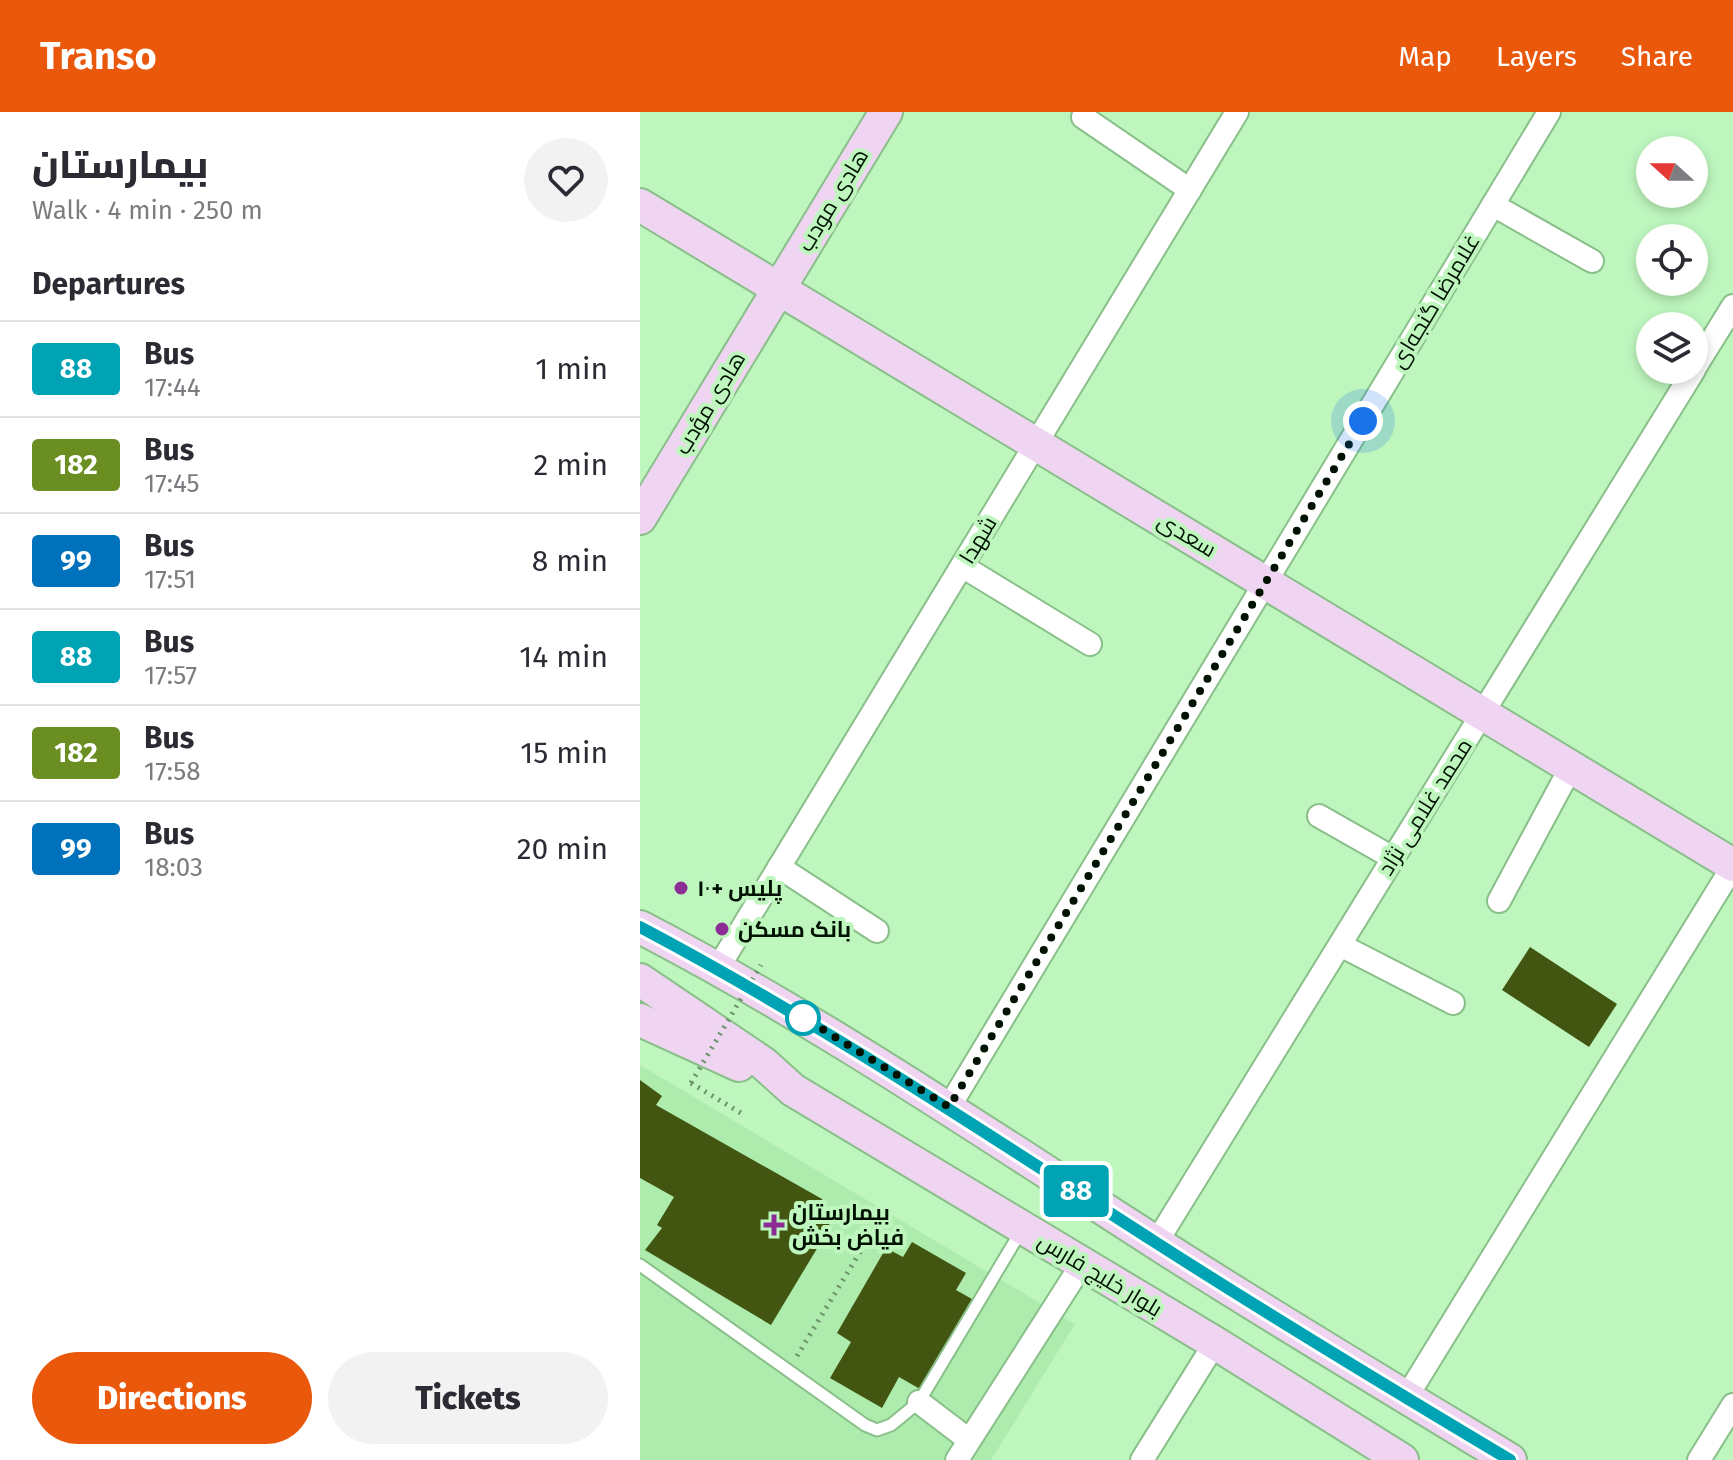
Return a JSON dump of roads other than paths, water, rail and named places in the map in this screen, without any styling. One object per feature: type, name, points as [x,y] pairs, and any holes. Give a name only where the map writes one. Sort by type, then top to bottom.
[{"type":"main road","name":"هادی مودب","points":[[779,288],[886,112]]},
{"type":"main road","name":"سعدی","points":[[640,205],[1733,866]]},
{"type":"main road","name":"هادی مؤدب","points":[[640,518],[779,288]]},
{"type":"main road","points":[[640,927],[718,968],[949,1107],[1156,1243],[1510,1460]]},
{"type":"main road","name":"بلوار خلیج فارس","points":[[640,980],[763,1063],[793,1090],[1215,1343],[1402,1460]]},
{"type":"main road","points":[[640,1020],[793,1090]]},
{"type":"street","name":"شهدا","points":[[718,968],[1237,112]]},
{"type":"street","name":"غلامرضا گنجه‌ای","points":[[949,1107],[1549,112]]},
{"type":"street","points":[[1083,117],[1190,190]]},
{"type":"street","points":[[1493,205],[1592,261]]},
{"type":"street","name":"محمد غلامی نژاد","points":[[1708,347],[1733,306]]},
{"type":"street","name":"محمد غلامی نژاد","points":[[1156,1243],[1685,384]]},
{"type":"street","points":[[962,566],[1090,644]]},
{"type":"street","points":[[1499,901],[1571,767]]},
{"type":"street","points":[[1319,816],[1393,858]]},
{"type":"street","points":[[1406,1398],[1733,866]]},
{"type":"street","points":[[779,867],[877,931]]},
{"type":"street","points":[[1340,945],[1453,1003]]},
{"type":"street","points":[[957,1460],[1082,1264]]},
{"type":"street","points":[[1142,1460],[1215,1343]]},
{"type":"street","points":[[919,1402],[969,1440]]},
{"type":"street","points":[[1699,1460],[1733,1405]]},
{"type":"lane","points":[[640,1265],[865,1425],[877,1430],[891,1425],[919,1402],[1023,1228]]},
{"type":"place","name":"پلیس +۱۰","points":[[681,888]]},
{"type":"place","name":"بانک مسکن","points":[[722,929]]},
{"type":"place","name":"بیمارستان فیاض بخش","points":[[774,1225]]}]
